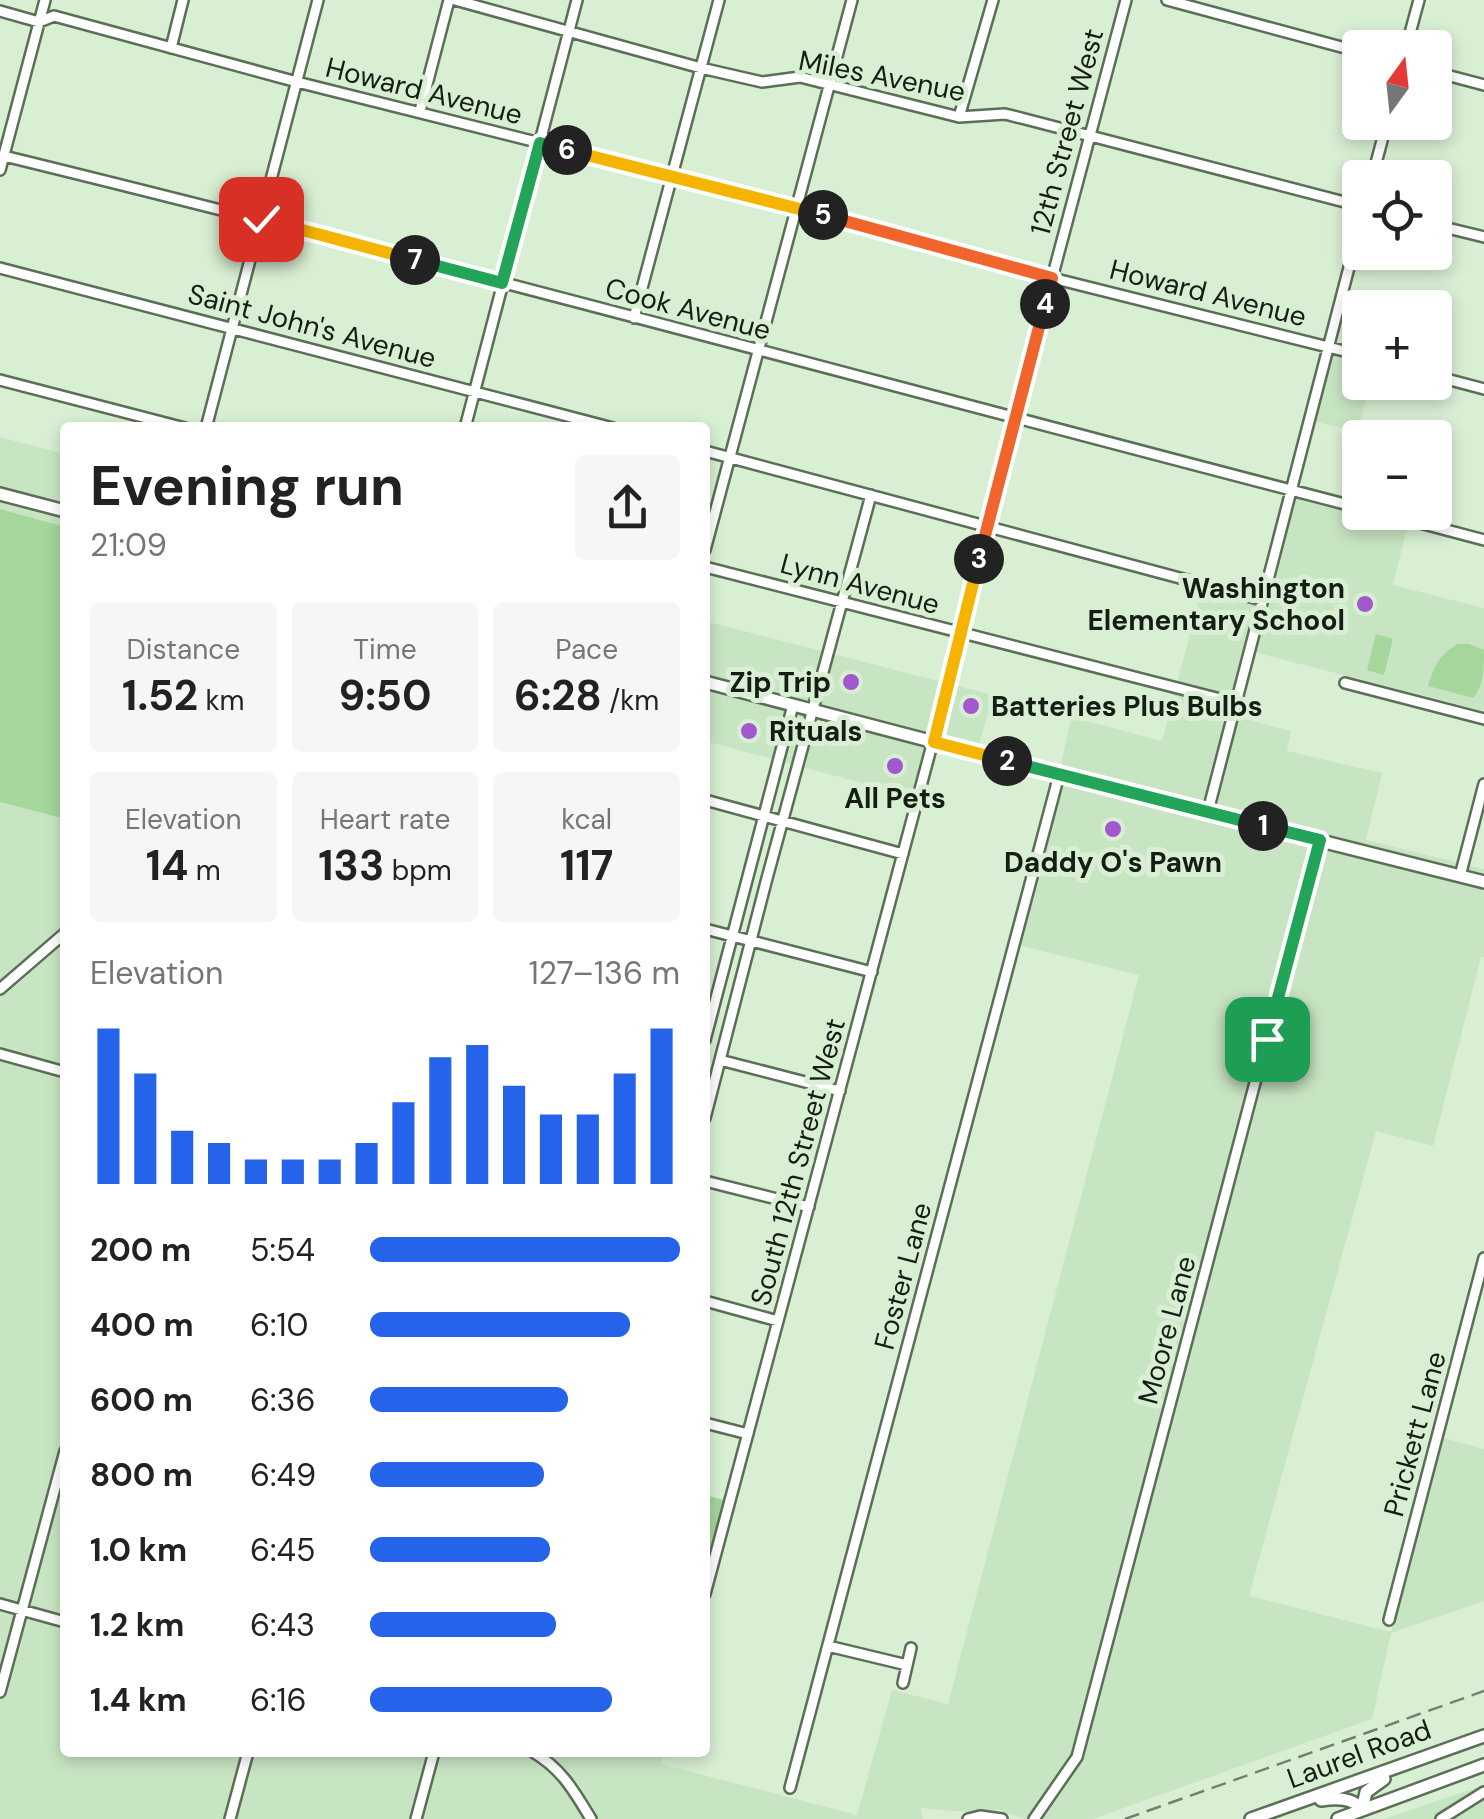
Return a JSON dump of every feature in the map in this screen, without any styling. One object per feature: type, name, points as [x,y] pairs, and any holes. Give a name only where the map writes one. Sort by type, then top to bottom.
[{"type":"main road","points":[[0,494],[60,510]]},
{"type":"main road","points":[[710,683],[1484,882]]},
{"type":"main road","name":"Laurel Road","points":[[1252,1819],[1484,1736]]},
{"type":"main road","name":"Laurel Road","points":[[1338,1819],[1364,1815],[1484,1765]]},
{"type":"main road","points":[[1364,1815],[1366,1792],[1404,1766]]},
{"type":"main road","points":[[1292,1805],[1339,1799],[1355,1802],[1364,1815]]},
{"type":"street","points":[[0,170],[4,136],[45,0]]},
{"type":"street","points":[[170,48],[183,0]]},
{"type":"street","points":[[208,422],[318,0]]},
{"type":"street","points":[[420,111],[452,0]]},
{"type":"street","name":"Miles Avenue","points":[[452,0],[762,82],[800,77],[960,117],[1005,114],[1342,201]]},
{"type":"street","points":[[466,422],[577,0]]},
{"type":"street","points":[[634,318],[719,0]]},
{"type":"street","points":[[710,531],[852,0]]},
{"type":"street","points":[[960,117],[992,0]]},
{"type":"street","name":"12th Street West","points":[[934,742],[1126,0]]},
{"type":"street","points":[[1167,0],[1342,47]]},
{"type":"street","points":[[1410,30],[1418,0]]},
{"type":"street","name":"Howard Avenue","points":[[0,11],[39,22],[54,16],[1342,350]]},
{"type":"street","points":[[1452,77],[1484,85]]},
{"type":"street","name":"Cook Avenue","points":[[4,156],[261,219],[1342,503]]},
{"type":"street","points":[[1452,230],[1484,238]]},
{"type":"street","name":"Saint John's Avenue","points":[[0,268],[590,422]]},
{"type":"street","points":[[1208,812],[1348,270]]},
{"type":"street","points":[[0,380],[162,422]]},
{"type":"street","points":[[1452,381],[1484,389]]},
{"type":"street","points":[[710,452],[1262,600]]},
{"type":"street","points":[[710,1099],[870,496]]},
{"type":"street","points":[[1446,530],[1484,540]]},
{"type":"street","name":"Lynn Avenue","points":[[710,568],[1236,702]]},
{"type":"street","points":[[1345,684],[1484,719]]},
{"type":"street","points":[[710,1022],[793,705]]},
{"type":"street","name":"South 12th Street West","points":[[710,1575],[934,742]]},
{"type":"street","name":"Foster Lane","points":[[790,1788],[1059,775]]},
{"type":"street","points":[[1460,876],[1484,784]]},
{"type":"street","points":[[710,801],[903,854]]},
{"type":"street","name":"Moore Lane","points":[[1034,1819],[1077,1757],[1320,840]]},
{"type":"street","points":[[710,931],[872,972]]},
{"type":"street","points":[[0,989],[60,938]]},
{"type":"street","points":[[0,1054],[60,1071]]},
{"type":"street","points":[[720,1060],[840,1091]]},
{"type":"street","points":[[710,1181],[809,1208]]},
{"type":"street","name":"Prickett Lane","points":[[1389,1620],[1484,1258]]},
{"type":"street","points":[[710,1302],[778,1321]]},
{"type":"street","points":[[710,1424],[748,1434]]},
{"type":"street","points":[[0,1692],[60,1470]]},
{"type":"street","points":[[0,1604],[60,1621]]},
{"type":"street","points":[[828,1646],[907,1665]]},
{"type":"street","points":[[903,1683],[912,1648]]},
{"type":"street","points":[[230,1819],[247,1757]]},
{"type":"street","points":[[416,1819],[433,1757]]},
{"type":"street","points":[[542,1757],[569,1781],[590,1819]]},
{"type":"street","points":[[1441,1819],[1484,1792]]},
{"type":"street","points":[[968,1819],[1002,1819]]},
{"type":"shaded area","points":[[1328,347],[1342,350],[1342,400],[1366,400],[1360,420],[1342,420],[1342,428],[1309,420]]},
{"type":"shaded area","points":[[0,437],[60,453],[60,526],[0,509]]},
{"type":"shaded area","points":[[1291,490],[1342,503],[1342,530],[1407,530],[1393,585],[1484,608],[1484,711],[1250,651],[1233,716],[1291,731],[1287,751],[1382,773],[1366,840],[1484,869],[1484,957],[1433,1146],[1376,1131],[1249,1596],[1391,1632],[1443,1438],[1484,1449],[1484,1601],[1391,1633],[1372,1719],[1093,1819],[1025,1819],[1000,1810],[921,1808],[923,1819],[0,1819],[0,802],[60,818],[60,1757],[663,1757],[661,1764],[857,1815],[892,1690],[948,1704],[1139,975],[1014,944],[1071,717],[1162,741],[1203,584],[1262,600]]},
{"type":"shaded area","points":[[710,622],[993,695],[977,753],[933,742],[918,798],[710,742]]},
{"type":"shaded area","points":[[1484,1785],[1484,1819],[1384,1819]]},
{"type":"green space","points":[[0,509],[60,526],[60,818],[0,802]]},
{"type":"green space","points":[[1376,634],[1393,639],[1384,675],[1367,670]]},
{"type":"green space","points":[[1457,644],[1484,650],[1481,682],[1473,698],[1428,686],[1438,662]]},
{"type":"green space","points":[[710,1496],[724,1500],[710,1552]]},
{"type":"railway","points":[[1125,1819],[1484,1691]]},
{"type":"place","name":"Washington Elementary School","points":[[1365,604]]},
{"type":"place","name":"Zip Trip","points":[[851,682]]},
{"type":"place","name":"Batteries Plus Bulbs","points":[[971,706]]},
{"type":"place","name":"Rituals","points":[[749,731]]},
{"type":"place","name":"All Pets","points":[[895,766]]},
{"type":"place","name":"Daddy O's Pawn","points":[[1113,829]]},
{"type":"route","points":[[261,219],[502,283],[540,143],[795,207],[1052,278],[934,742],[1320,840],[1267,1039]]}]
